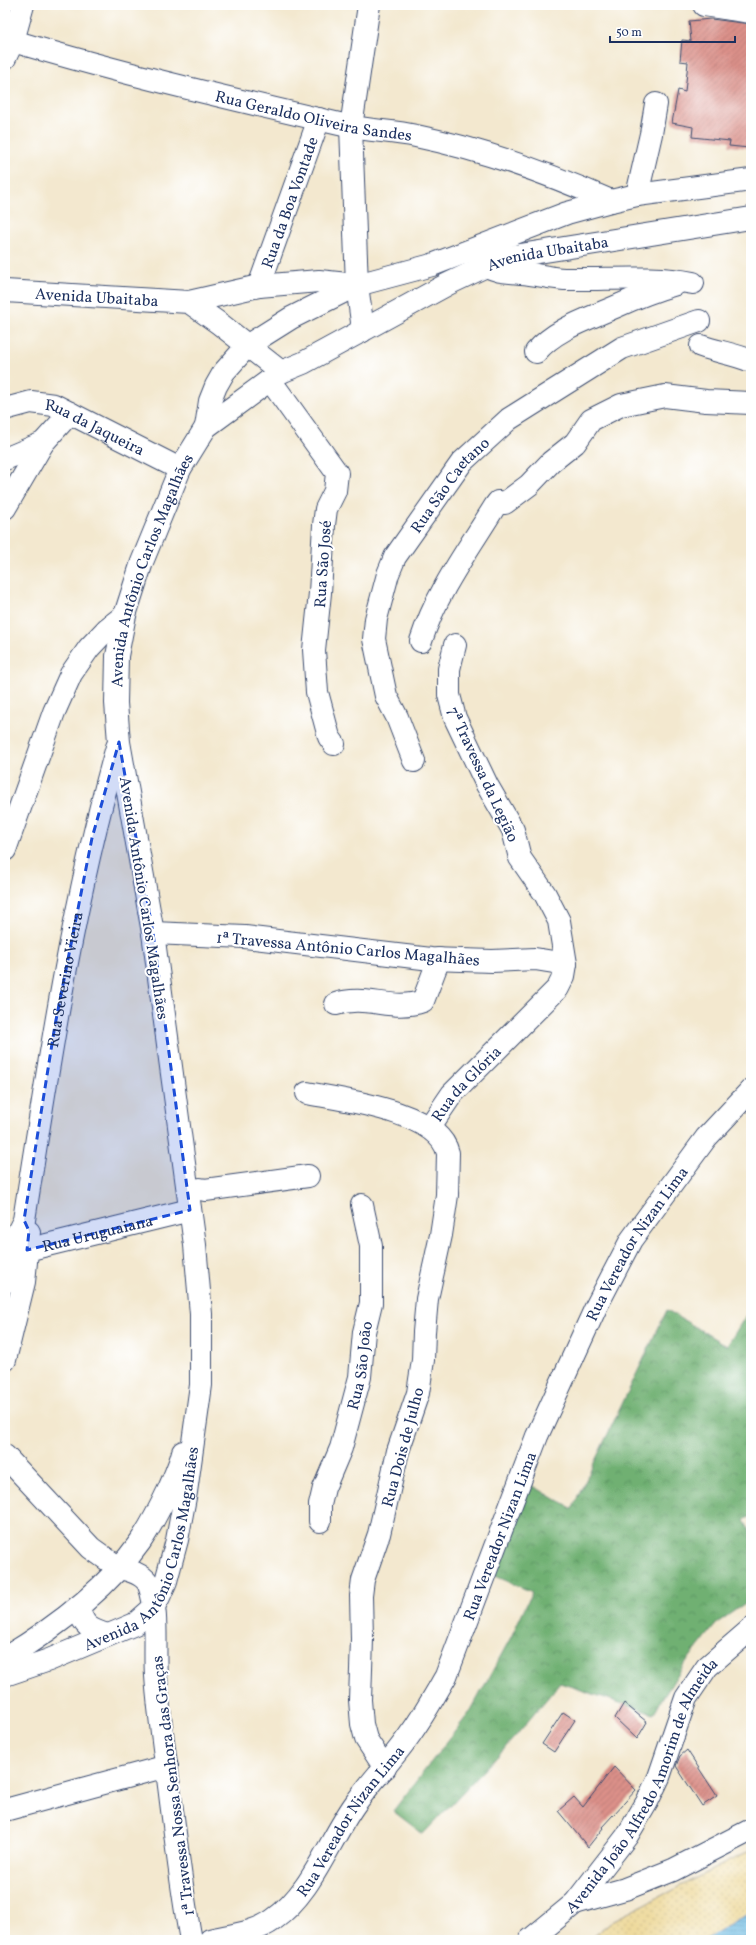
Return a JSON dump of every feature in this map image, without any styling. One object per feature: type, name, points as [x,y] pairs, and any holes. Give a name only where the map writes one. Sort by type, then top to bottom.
[{"type":"main road","points":[[9,49],[23,5]]},
{"type":"main road","points":[[361,332],[362,322],[357,285],[351,127],[369,5]]},
{"type":"main road","points":[[704,5],[751,12]]},
{"type":"main road","name":"Rua Geraldo Oliveira Sandes","points":[[9,49],[62,56],[351,127],[415,135],[477,150],[548,175],[611,201]]},
{"type":"main road","points":[[637,194],[656,104]]},
{"type":"main road","name":"Rua da Boa Vontade","points":[[259,286],[319,119]]},
{"type":"main road","name":"Avenida Ubaitaba","points":[[248,345],[291,318],[357,285],[432,265],[567,213],[637,194],[751,180]]},
{"type":"main road","name":"Avenida Ubaitaba","points":[[275,376],[303,363],[448,284],[486,266],[514,256],[751,218]]},
{"type":"main road","points":[[486,266],[501,272],[521,272],[564,279],[640,277],[668,278],[689,282],[640,295],[588,317],[544,342],[536,352]]},
{"type":"main road","name":"Avenida Ubaitaba","points":[[5,291],[189,302],[259,286],[319,281],[357,285]]},
{"type":"main road","points":[[189,302],[248,345],[275,376]]},
{"type":"main road","name":"Rua São Caetano","points":[[414,761],[397,717],[386,696],[374,639],[376,619],[388,574],[395,557],[462,462],[509,419],[622,348],[699,321]]},
{"type":"main road","name":"Avenida Antônio Carlos Magalhães","points":[[206,427],[210,401],[216,386],[224,372],[248,345]]},
{"type":"main road","points":[[701,346],[718,352],[736,355],[751,361]]},
{"type":"main road","name":"Avenida Antônio Carlos Magalhães","points":[[5,1676],[49,1660],[136,1624],[153,1608],[166,1581],[177,1540],[186,1492],[201,1385],[201,1314],[195,1244],[153,933],[119,742],[116,703],[117,656],[125,615],[142,562],[180,469],[206,427],[275,376]]},
{"type":"main road","name":"Rua São José","points":[[275,376],[336,473],[335,491],[326,509],[324,524],[320,593],[314,650],[317,692],[329,737],[334,744]]},
{"type":"main road","points":[[421,641],[427,623],[448,580],[498,502],[505,503],[529,485],[551,462],[575,444],[591,420],[621,405],[665,396],[706,401],[751,403]]},
{"type":"main road","name":"Rua da Jaqueira","points":[[5,409],[31,402],[54,405],[180,469]]},
{"type":"main road","points":[[5,508],[43,443],[70,413]]},
{"type":"main road","points":[[5,459],[43,443]]},
{"type":"main road","points":[[5,850],[54,712],[71,674],[89,648],[107,629],[125,615]]},
{"type":"main road","name":"7ª Travessa da Legião","points":[[456,645],[449,669],[449,695],[455,718],[483,778],[513,830],[520,858],[545,894],[559,921],[566,964]]},
{"type":"main road","name":"Rua Severino Vieira","points":[[5,1282],[15,1253],[18,1232],[24,1220],[55,1024],[92,838],[119,742]]},
{"type":"main road","name":"1ª Travessa Antônio Carlos Magalhães","points":[[153,933],[245,937],[439,959],[492,961],[535,959],[566,964]]},
{"type":"main road","points":[[336,1004],[349,1000],[396,1005],[415,1004],[423,1001],[439,959]]},
{"type":"main road","name":"Rua da Glória","points":[[307,1093],[381,1109],[414,1119],[428,1126],[435,1119],[452,1094],[558,988],[564,976],[566,964]]},
{"type":"main road","name":"Rua Vereador Nizan Lima","points":[[210,1940],[253,1930],[273,1921],[292,1905],[307,1884],[355,1804],[412,1732],[446,1676],[537,1436],[596,1307],[628,1247],[706,1138],[751,1090]]},
{"type":"main road","name":"Rua Dois de Julho","points":[[385,1768],[366,1739],[362,1724],[360,1700],[362,1639],[361,1596],[363,1580],[379,1534],[398,1451],[418,1393],[423,1360],[424,1332],[428,1300],[441,1235],[447,1195],[448,1153],[446,1146],[439,1136],[428,1126]]},
{"type":"main road","points":[[200,1189],[308,1176]]},
{"type":"main road","name":"Rua São João","points":[[320,1521],[320,1505],[324,1488],[341,1448],[360,1377],[364,1332],[371,1303],[371,1246],[362,1204]]},
{"type":"main road","name":"Rua Uruguaiana","points":[[15,1253],[190,1210]]},
{"type":"main road","name":"Rua Severino Vieira","points":[[5,1360],[24,1282],[15,1253]]},
{"type":"main road","name":"Avenida Antônio Carlos Magalhães","points":[[5,1658],[40,1637],[78,1607],[119,1568],[140,1542],[163,1501],[181,1461],[201,1385]]},
{"type":"main road","points":[[5,1456],[91,1548],[119,1568],[132,1571],[141,1576],[148,1584],[153,1608]]},
{"type":"main road","points":[[78,1607],[82,1621],[87,1627],[107,1635]]},
{"type":"main road","name":"1ª Travessa Nossa Senhora das Graças","points":[[153,1608],[156,1636],[156,1676],[191,1940]]},
{"type":"main road","name":"Avenida João Alfredo Amorim de Almeida","points":[[530,1940],[575,1903],[627,1836],[647,1802],[659,1777],[686,1698],[707,1667],[751,1629]]},
{"type":"main road","points":[[5,1810],[167,1766]]},
{"type":"main road","points":[[575,1903],[625,1889],[673,1870],[751,1830]]},
{"type":"highlighted area","points":[[119,742],[153,933],[190,1210],[27,1250],[29,1231],[24,1220],[55,1025],[92,838]]},
{"type":"green space","points":[[751,1307],[751,1516],[744,1520],[751,1534],[751,1599],[717,1623],[683,1666],[653,1714],[560,1683],[514,1738],[423,1834],[393,1811],[470,1712],[511,1637],[532,1592],[493,1575],[530,1484],[572,1509],[667,1310],[727,1346]]},
{"type":"sand","points":[[751,1850],[751,1912],[705,1940],[588,1940],[612,1921]]},
{"type":"water","points":[[751,1912],[751,1940],[705,1940]]},
{"type":"building","points":[[711,19],[751,24],[751,127],[749,148],[729,146],[730,141],[692,137],[693,127],[672,123],[678,90],[685,92],[688,62],[680,61],[682,40],[691,41],[689,21]]},
{"type":"building","points":[[624,1703],[647,1722],[637,1739],[615,1718]]},
{"type":"building","points":[[563,1712],[575,1720],[554,1752],[542,1744]]},
{"type":"building","points":[[687,1750],[717,1796],[702,1806],[676,1766],[680,1756]]},
{"type":"building","points":[[614,1767],[636,1790],[602,1827],[603,1828],[588,1847],[558,1811],[574,1797],[583,1807]]}]
